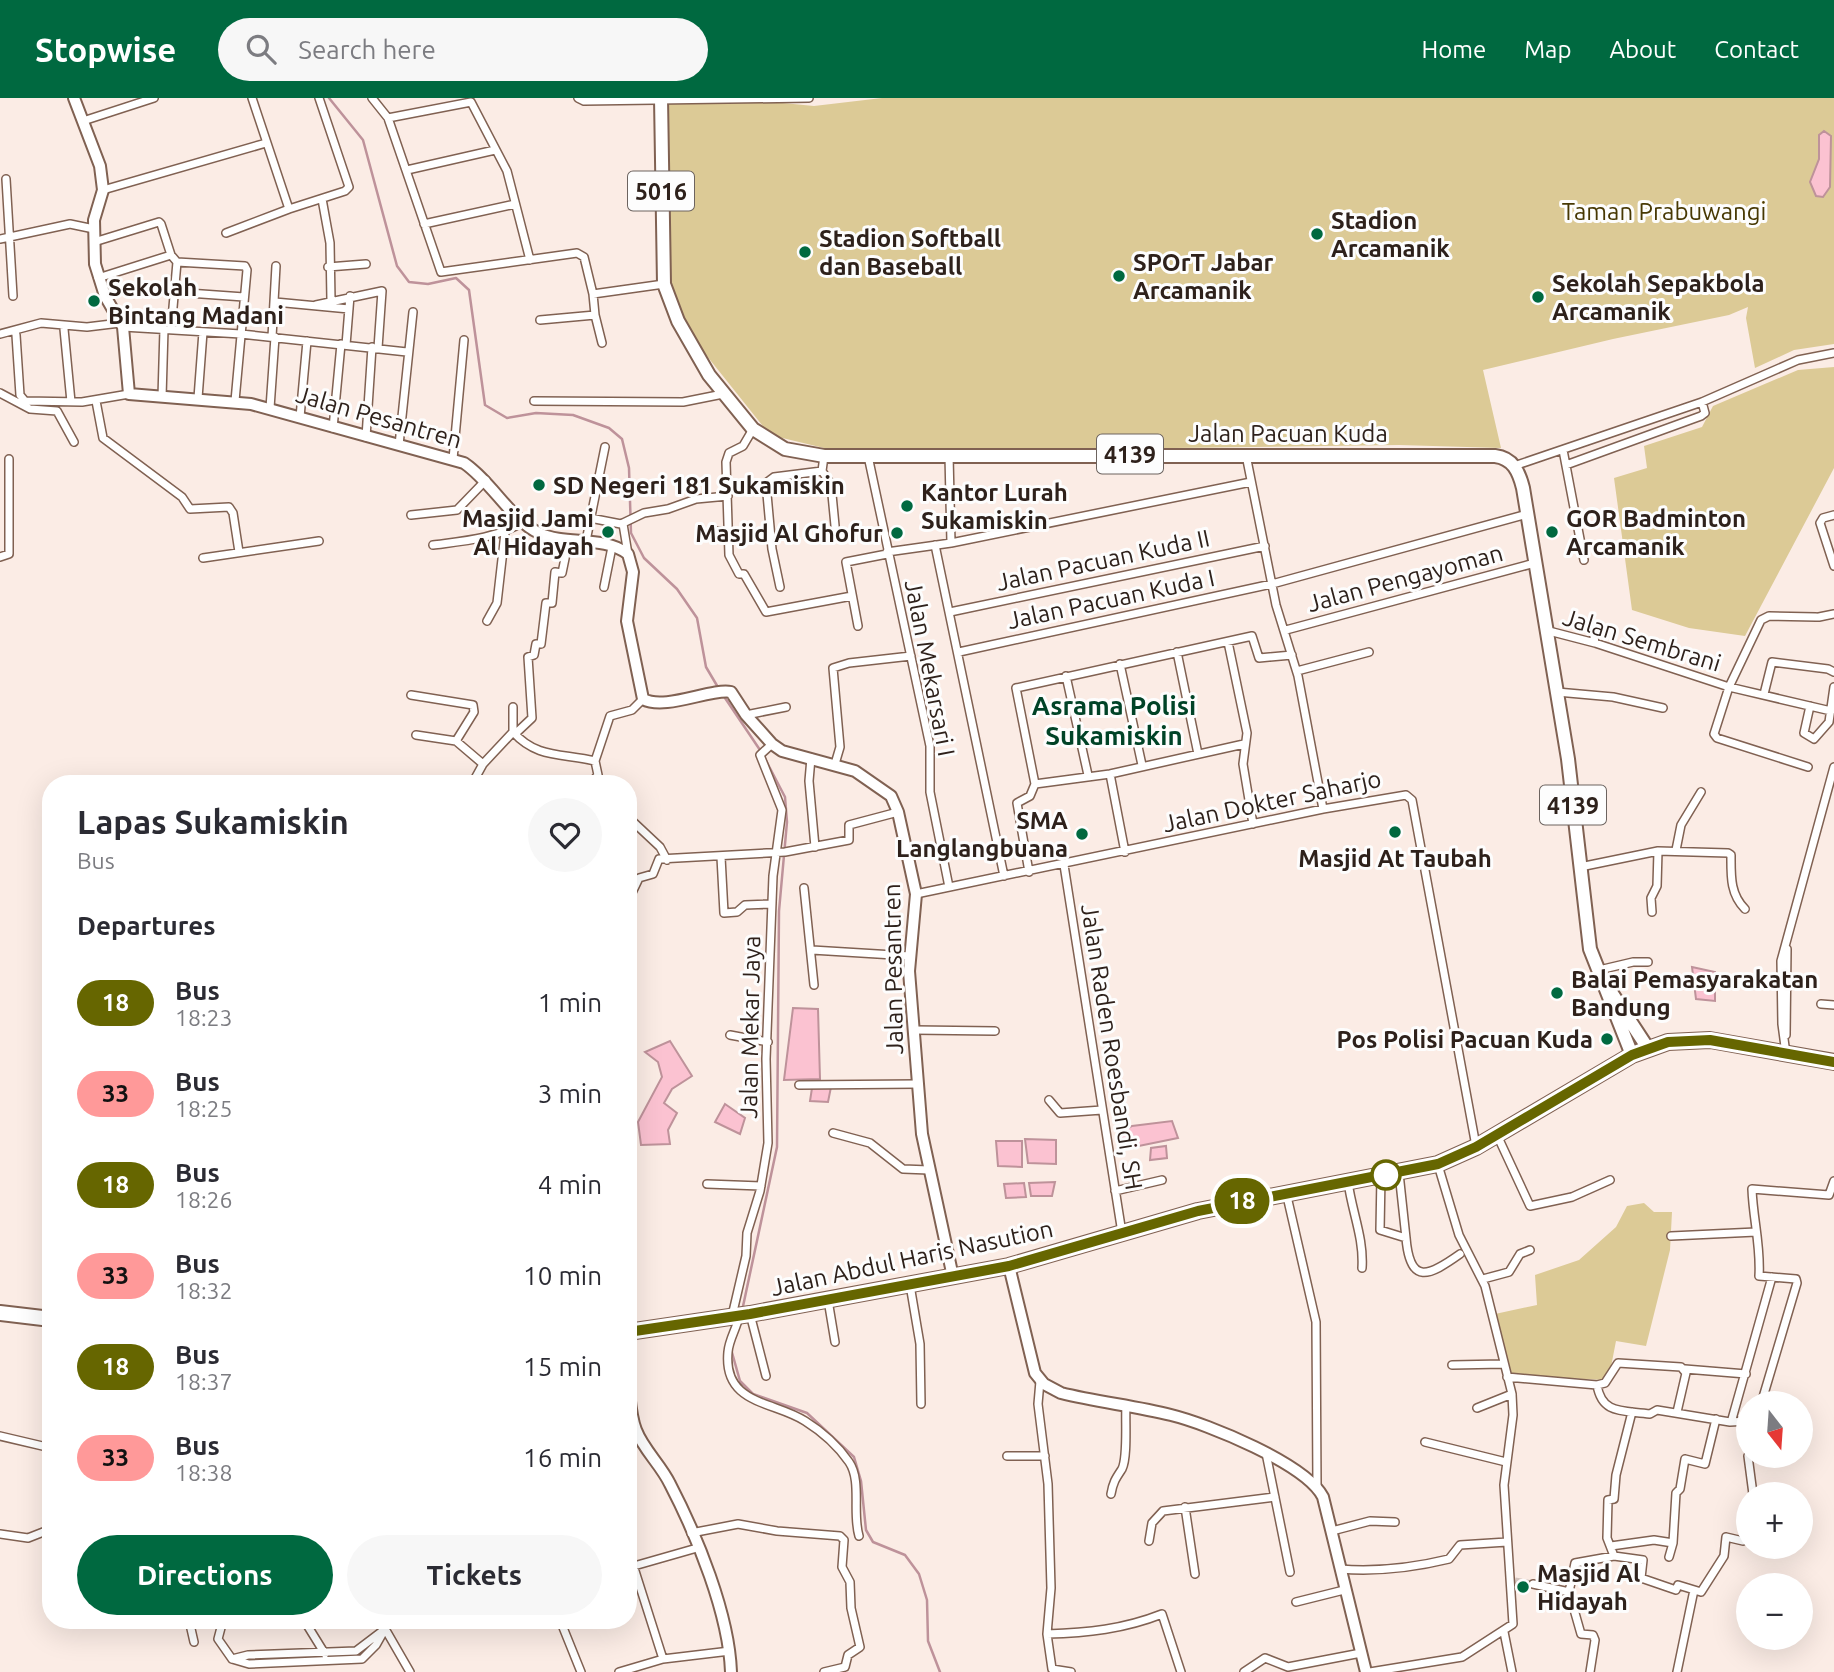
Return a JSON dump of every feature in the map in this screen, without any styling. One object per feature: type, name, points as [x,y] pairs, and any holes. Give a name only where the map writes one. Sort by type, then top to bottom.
[{"type":"highway","name":"Jalan Abdul Haris Nasution","points":[[637,1331],[828,1300],[1009,1266],[1198,1211],[1438,1164],[1476,1147],[1647,1047],[1668,1042],[1710,1040],[1834,1062]]},
{"type":"highway","points":[[0,1313],[42,1318]]},
{"type":"main road","name":"5016","points":[[661,99],[664,284]]},
{"type":"main road","name":"Jalan Pacuan Kuda","points":[[664,284],[691,345],[723,394],[754,429],[785,449],[869,460],[949,455],[1495,456],[1506,458],[1514,466]]},
{"type":"main road","name":"4139","points":[[1514,466],[1520,476],[1544,630],[1557,692],[1590,949],[1632,1055]]},
{"type":"main road","name":"4139","points":[[1601,975],[1647,1047]]},
{"type":"street","points":[[16,335],[20,395],[32,404],[96,401],[129,394],[122,325],[98,278],[93,243],[103,190],[100,166],[74,98]]},
{"type":"street","points":[[83,121],[154,98]]},
{"type":"street","points":[[252,98],[289,209]]},
{"type":"street","points":[[226,233],[345,191],[349,187],[319,98]]},
{"type":"street","points":[[372,98],[388,118],[441,272],[582,254],[602,343]]},
{"type":"street","points":[[578,98],[584,101],[809,98]]},
{"type":"street","points":[[388,118],[470,100],[508,171],[530,260]]},
{"type":"street","points":[[103,190],[266,143]]},
{"type":"street","points":[[407,170],[495,150]]},
{"type":"street","points":[[6,179],[4,237],[13,296]]},
{"type":"street","points":[[322,199],[330,243],[328,267],[331,300]]},
{"type":"street","points":[[424,224],[515,204]]},
{"type":"street","points":[[93,243],[159,222],[174,259],[174,292],[162,397]]},
{"type":"street","points":[[4,237],[70,224],[94,229]]},
{"type":"street","points":[[98,278],[174,259],[244,266],[247,270],[234,401]]},
{"type":"street","points":[[328,267],[366,264]]},
{"type":"street","points":[[270,408],[276,266]]},
{"type":"street","points":[[593,295],[664,284]]},
{"type":"street","points":[[174,292],[244,297]]},
{"type":"street","points":[[316,305],[350,296],[384,292],[366,438]]},
{"type":"street","points":[[333,428],[350,296]]},
{"type":"street","points":[[275,302],[349,309]]},
{"type":"street","points":[[399,442],[413,312]]},
{"type":"street","points":[[540,320],[595,316]]},
{"type":"street","points":[[0,334],[41,323],[88,327],[122,325],[273,337],[407,352]]},
{"type":"street","points":[[64,328],[71,402]]},
{"type":"street","points":[[198,398],[203,332]]},
{"type":"street","points":[[453,459],[464,340]]},
{"type":"street","points":[[300,418],[307,341]]},
{"type":"street","points":[[1514,466],[1702,402],[1798,360],[1834,354]]},
{"type":"street","points":[[0,393],[30,409],[57,411],[74,442]]},
{"type":"street","name":"Jalan Pesantren","points":[[129,394],[234,401],[270,408],[366,438],[399,442],[453,459],[487,480],[523,522],[539,533],[612,547],[628,554]]},
{"type":"street","points":[[534,401],[683,402],[723,394]]},
{"type":"street","points":[[96,401],[103,438],[182,497],[186,506],[229,507],[239,552]]},
{"type":"street","points":[[1566,465],[1702,415],[1705,413],[1702,402]]},
{"type":"street","points":[[754,429],[743,446],[726,457],[730,558],[757,593],[766,612],[852,596]]},
{"type":"street","points":[[586,541],[605,447]]},
{"type":"street","points":[[1563,450],[1584,560]]},
{"type":"street","points":[[1245,454],[1272,584],[1297,671],[1323,809]]},
{"type":"street","points":[[949,455],[951,543]]},
{"type":"street","points":[[824,456],[822,471],[831,484],[836,536]]},
{"type":"street","name":"Jalan Mekarsari I","points":[[869,460],[930,746],[930,792],[949,887]]},
{"type":"street","points":[[0,557],[9,554],[6,465]]},
{"type":"street","points":[[780,587],[772,549],[766,483],[774,477],[822,471]]},
{"type":"street","points":[[411,515],[457,510],[487,480]]},
{"type":"street","points":[[858,626],[846,562],[1251,482]]},
{"type":"street","points":[[590,518],[625,523],[644,513],[668,509],[696,499],[728,496]]},
{"type":"street","name":"Jalan Pacuan Kuda I","points":[[959,652],[1272,584],[1527,514]]},
{"type":"street","points":[[1834,515],[1823,518],[1819,523],[1834,566]]},
{"type":"street","points":[[433,545],[505,533],[523,522]]},
{"type":"street","points":[[598,775],[595,761],[610,716],[632,710],[643,699],[639,691],[627,621],[633,572],[625,523]]},
{"type":"street","points":[[715,531],[730,531]]},
{"type":"street","points":[[487,621],[497,604],[505,533]]},
{"type":"street","points":[[477,775],[483,764],[532,718],[528,657],[534,655],[536,644],[541,644],[546,603],[552,603],[555,572],[562,573],[569,539]]},
{"type":"street","points":[[203,558],[319,541]]},
{"type":"street","points":[[935,545],[1004,876]]},
{"type":"street","name":"Jalan Pacuan Kuda II","points":[[950,612],[1265,546]]},
{"type":"street","points":[[604,587],[612,547]]},
{"type":"street","name":"Jalan Pengayoman","points":[[1286,630],[1535,563]]},
{"type":"street","name":"Jalan Sembrani","points":[[1729,687],[1764,617],[1817,617],[1834,614]]},
{"type":"street","points":[[1592,624],[1595,643]]},
{"type":"street","name":"Jalan Sembrani","points":[[1544,630],[1595,643],[1729,687],[1831,711]]},
{"type":"street","points":[[1029,872],[1017,803],[1030,796],[1035,784],[1016,688],[1252,636],[1259,658],[1292,655]]},
{"type":"street","points":[[1227,642],[1247,733],[1243,764],[1253,824]]},
{"type":"street","points":[[1177,652],[1198,754]]},
{"type":"street","points":[[1297,671],[1369,652]]},
{"type":"street","points":[[835,764],[839,747],[833,673],[836,666],[911,656]]},
{"type":"street","points":[[1764,694],[1771,664],[1775,662],[1834,672]]},
{"type":"street","points":[[1120,664],[1142,765]]},
{"type":"street","points":[[1066,676],[1088,775]]},
{"type":"street","points":[[1729,687],[1714,734],[1717,738],[1808,767]]},
{"type":"street","points":[[1810,706],[1806,737],[1814,739],[1829,722],[1834,687]]},
{"type":"street","name":"Jalan Pesantren","points":[[643,699],[649,702],[709,696],[726,690],[731,692],[766,750],[782,751],[835,764],[877,784],[891,796],[898,812],[916,894],[910,956],[917,1084],[929,1170],[953,1277]]},
{"type":"street","points":[[1557,692],[1613,697],[1663,708]]},
{"type":"street","points":[[411,695],[473,705],[474,712],[456,741]]},
{"type":"street","points":[[513,706],[514,733]]},
{"type":"street","points":[[746,715],[786,706]]},
{"type":"street","points":[[514,733],[545,754],[566,754],[595,761]]},
{"type":"street","points":[[416,735],[456,741],[483,764]]},
{"type":"street","points":[[1035,784],[1110,774],[1244,744]]},
{"type":"street","name":"Jalan Mekar Jaya","points":[[766,750],[782,810],[780,853],[772,904],[768,1143],[761,1186],[747,1233],[741,1315],[728,1353],[738,1390],[756,1403],[804,1420],[834,1444],[850,1463],[856,1482],[854,1507],[859,1536]]},
{"type":"street","points":[[811,758],[809,781],[815,847]]},
{"type":"street","points":[[1786,1038],[1782,1024],[1781,961],[1834,766]]},
{"type":"street","points":[[1110,774],[1125,852]]},
{"type":"street","points":[[1676,850],[1681,825],[1701,792]]},
{"type":"street","name":"Jalan Dokter Saharjo","points":[[916,894],[1396,794],[1406,795],[1412,800],[1476,1147]]},
{"type":"street","points":[[637,883],[640,877],[653,874],[657,860],[780,853],[815,847],[849,840],[849,825],[898,812]]},
{"type":"street","points":[[637,825],[660,847],[667,860]]},
{"type":"street","points":[[1580,867],[1658,851],[1728,853],[1731,855],[1732,884],[1736,900],[1745,909]]},
{"type":"street","points":[[1652,912],[1650,903],[1657,886],[1658,851]]},
{"type":"street","points":[[721,857],[724,913],[737,912],[745,905],[772,904]]},
{"type":"street","name":"Jalan Raden Roesbandi, SH","points":[[1064,865],[1122,1234]]},
{"type":"street","points":[[804,888],[814,985]]},
{"type":"street","points":[[1786,1054],[1788,938]]},
{"type":"street","points":[[812,950],[910,956]]},
{"type":"street","points":[[1601,975],[1619,964],[1648,962]]},
{"type":"street","points":[[1821,1004],[1834,1005]]},
{"type":"street","points":[[914,1030],[995,1031]]},
{"type":"street","points":[[730,1035],[768,1042]]},
{"type":"street","points":[[799,1084],[917,1084]]},
{"type":"street","points":[[1049,1100],[1054,1110],[1060,1113],[1102,1110]]},
{"type":"street","points":[[833,1133],[870,1143],[903,1169],[929,1170]]},
{"type":"street","points":[[1497,1135],[1515,1171],[1524,1200],[1530,1206],[1572,1197],[1611,1180]]},
{"type":"street","points":[[1286,1192],[1316,1322],[1317,1486],[1332,1531],[1344,1590],[1368,1672],[1462,1657],[1513,1624],[1509,1598],[1513,1580],[1507,1542],[1504,1485],[1513,1415],[1512,1394],[1483,1279],[1458,1235],[1438,1164]]},
{"type":"street","points":[[1399,1173],[1411,1265],[1420,1272],[1434,1272],[1460,1254]]},
{"type":"street","points":[[1381,1176],[1380,1230],[1406,1238]]},
{"type":"street","points":[[1115,1191],[1162,1180]]},
{"type":"street","points":[[1765,1391],[1797,1283],[1796,1279],[1759,1276],[1761,1244],[1756,1232],[1752,1189],[1826,1195],[1831,1192],[1834,1181]]},
{"type":"street","points":[[1348,1182],[1355,1224],[1363,1242],[1362,1268]]},
{"type":"street","points":[[707,1184],[761,1186]]},
{"type":"street","points":[[1671,1236],[1756,1232]]},
{"type":"street","points":[[1483,1279],[1509,1272],[1520,1254],[1530,1250]]},
{"type":"street","points":[[1009,1266],[1035,1373],[1040,1381],[1061,1393],[1174,1416],[1266,1452],[1317,1486]]},
{"type":"street","points":[[1732,1419],[1772,1277]]},
{"type":"street","points":[[909,1284],[920,1344],[921,1404]]},
{"type":"street","points":[[828,1300],[835,1342]]},
{"type":"street","points":[[741,1315],[766,1376]]},
{"type":"street","points":[[1507,1377],[1597,1385],[1605,1383],[1613,1366],[1618,1363],[1746,1374]]},
{"type":"street","points":[[1452,1365],[1478,1367],[1503,1364]]},
{"type":"street","points":[[1677,1412],[1685,1369]]},
{"type":"street","points":[[1040,1381],[1038,1404],[1045,1456],[1051,1588],[1047,1634],[1052,1669],[1071,1672]]},
{"type":"street","points":[[1597,1385],[1602,1404],[1632,1412],[1650,1414],[1657,1410],[1736,1420]]},
{"type":"street","points":[[1477,1408],[1512,1394]]},
{"type":"street","points":[[1111,1494],[1114,1477],[1122,1469],[1124,1459],[1126,1406]]},
{"type":"street","points":[[1614,1556],[1606,1530],[1608,1500],[1614,1499],[1616,1475],[1632,1412]]},
{"type":"street","points":[[1669,1557],[1674,1543],[1676,1493],[1680,1489],[1685,1459],[1705,1464],[1716,1419]]},
{"type":"street","points":[[637,1432],[663,1469],[697,1548],[713,1589],[730,1651],[731,1672]]},
{"type":"street","points":[[0,1436],[42,1446]]},
{"type":"street","points":[[1425,1442],[1506,1462]]},
{"type":"street","points":[[1266,1452],[1290,1572]]},
{"type":"street","points":[[1007,1456],[1045,1456]]},
{"type":"street","points":[[1149,1541],[1156,1516],[1163,1511],[1275,1497]]},
{"type":"street","points":[[1185,1507],[1195,1574]]},
{"type":"street","points":[[1332,1531],[1370,1521],[1395,1522]]},
{"type":"street","points":[[691,1533],[752,1524],[777,1531],[840,1536],[844,1539],[842,1567],[850,1582],[851,1608],[860,1647],[848,1655],[845,1667],[824,1672]]},
{"type":"street","points":[[0,1534],[28,1538],[42,1533]]},
{"type":"street","points":[[1590,1672],[1595,1640],[1593,1635],[1581,1634],[1569,1592],[1576,1563],[1614,1556],[1643,1560],[1641,1578],[1676,1590],[1678,1585],[1701,1592],[1724,1556],[1726,1537],[1736,1539]]},
{"type":"street","points":[[1611,1546],[1654,1540],[1674,1543]]},
{"type":"street","points":[[1340,1569],[1388,1571],[1409,1568],[1449,1559],[1460,1545],[1507,1542]]},
{"type":"street","points":[[637,1565],[697,1548]]},
{"type":"street","points":[[637,1576],[663,1659]]},
{"type":"street","points":[[1533,1584],[1569,1592]]},
{"type":"street","points":[[1296,1602],[1344,1590]]},
{"type":"street","points":[[1677,1672],[1694,1590]]},
{"type":"street","points":[[1047,1634],[1100,1632],[1147,1621],[1162,1614],[1180,1672]]},
{"type":"street","points":[[191,1629],[194,1643]]},
{"type":"street","points":[[221,1629],[218,1639],[232,1658],[249,1664],[362,1659],[376,1645],[385,1629]]},
{"type":"street","points":[[310,1629],[328,1660]]},
{"type":"street","points":[[232,1658],[356,1651],[385,1629]]},
{"type":"street","points":[[385,1629],[410,1672]]},
{"type":"street","points":[[564,1629],[581,1672]]},
{"type":"street","points":[[1504,1632],[1512,1672]]},
{"type":"street","points":[[619,1672],[663,1659],[730,1651]]},
{"type":"street","points":[[1244,1672],[1265,1658],[1288,1667],[1361,1653]]},
{"type":"green space","name":"SPOrT Jabar Arcamanik","points":[[882,98],[1834,98],[1834,344],[1794,350],[1755,368],[1746,318],[1748,307],[1729,315],[1483,370],[1501,448],[1399,445],[949,451],[824,448],[770,435],[679,321],[667,284],[665,103],[761,101],[814,106]]},
{"type":"green space","points":[[1834,367],[1834,468],[1745,636],[1689,628],[1632,610],[1614,478],[1647,468],[1644,446],[1702,427],[1713,406],[1798,370]]},
{"type":"green space","points":[[1644,1203],[1654,1212],[1672,1212],[1670,1250],[1646,1346],[1616,1341],[1609,1377],[1603,1380],[1510,1375],[1495,1314],[1537,1305],[1535,1275],[1579,1260],[1616,1227],[1627,1206]]},
{"type":"shaded area","points":[[1824,131],[1831,136],[1830,187],[1823,197],[1816,196],[1810,182],[1819,159],[1819,135]]},
{"type":"shaded area","points":[[1692,967],[1715,972],[1715,1001],[1696,999]]},
{"type":"shaded area","points":[[793,1008],[818,1009],[820,1079],[784,1080]]},
{"type":"shaded area","points":[[670,1041],[692,1076],[672,1089],[664,1103],[677,1113],[668,1130],[670,1144],[641,1145],[638,1122],[662,1077],[658,1062],[645,1052]]},
{"type":"shaded area","points":[[831,1087],[828,1102],[810,1101],[812,1088]]},
{"type":"shaded area","points":[[725,1104],[745,1118],[740,1134],[715,1122]]},
{"type":"shaded area","points":[[1172,1121],[1178,1138],[1119,1150],[1119,1134],[1132,1126]]},
{"type":"shaded area","points":[[1025,1139],[1056,1140],[1056,1164],[1028,1163]]},
{"type":"shaded area","points":[[996,1141],[1022,1141],[1022,1167],[998,1166]]},
{"type":"shaded area","points":[[1166,1146],[1167,1158],[1150,1160],[1151,1148]]},
{"type":"shaded area","points":[[1055,1182],[1052,1196],[1031,1196],[1029,1183]]},
{"type":"shaded area","points":[[1024,1183],[1026,1197],[1006,1198],[1004,1184]]},
{"type":"waterway","points":[[329,98],[363,140],[397,266],[409,282],[428,284],[456,278],[469,290],[485,405],[507,418],[536,413],[573,415],[609,428],[622,439],[629,468],[631,533],[644,558],[677,589],[697,618],[706,667],[719,689]]},
{"type":"waterway","points":[[723,695],[762,753],[785,797],[787,822],[779,911],[777,1147],[742,1311]]},
{"type":"waterway","points":[[739,1327],[731,1349],[740,1381],[753,1394],[807,1413],[854,1457],[861,1481],[866,1530],[873,1542],[905,1555],[919,1574],[927,1600],[928,1641],[940,1672]]},
{"type":"tunnel","points":[[1515,1581],[1533,1584]]},
{"type":"bus line","name":"18","points":[[637,1331],[750,1314],[1009,1266],[1198,1211],[1438,1164],[1460,1156],[1647,1047],[1668,1042],[1710,1040],[1834,1062]]},
{"type":"place","name":"Stadion Arcamanik","points":[[1317,234]]},
{"type":"place","name":"Stadion Softball dan Baseball","points":[[805,252]]},
{"type":"place","name":"SPOrT Jabar Arcamanik","points":[[1119,276]]},
{"type":"place","name":"Sekolah Sepakbola Arcamanik","points":[[1538,297]]},
{"type":"place","name":"Sekolah Bintang Madani","points":[[94,301]]},
{"type":"place","name":"SD Negeri 181 Sukamiskin","points":[[539,485]]},
{"type":"place","name":"Kantor Lurah Sukamiskin","points":[[907,506]]},
{"type":"place","name":"Masjid Jami Al Hidayah","points":[[608,532]]},
{"type":"place","name":"GOR Badminton Arcamanik","points":[[1552,532]]},
{"type":"place","name":"Masjid Al Ghofur","points":[[897,533]]},
{"type":"place","name":"Masjid At Taubah","points":[[1395,832]]},
{"type":"place","name":"SMA Langlangbuana","points":[[1082,834]]},
{"type":"place","name":"Balai Pemasyarakatan Bandung","points":[[1557,993]]},
{"type":"place","name":"Pos Polisi Pacuan Kuda","points":[[1607,1039]]},
{"type":"place","name":"Masjid Al Hidayah","points":[[1523,1587]]},
{"type":"district","name":"Asrama Polisi Sukamiskin","points":[[1114,720]]},
{"type":"park label","name":"Taman Prabuwangi","points":[[1664,211]]}]
